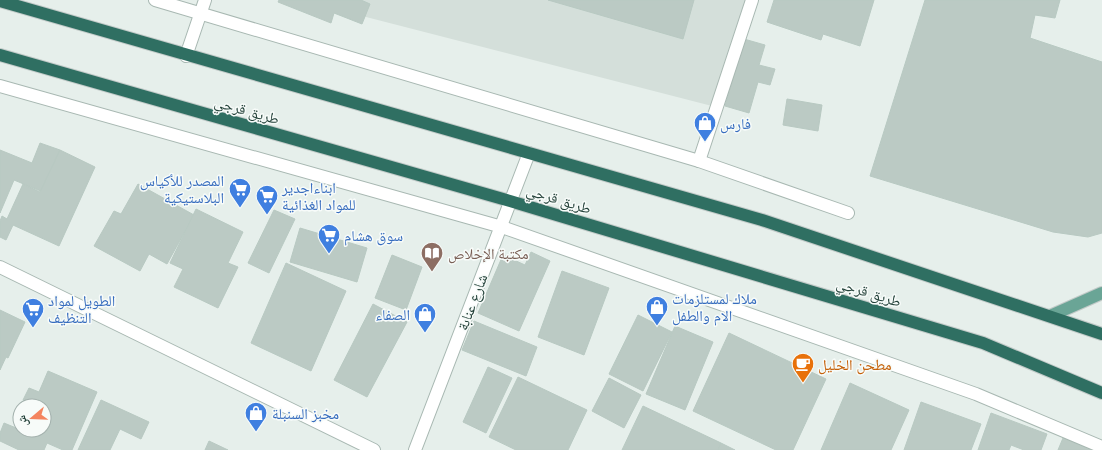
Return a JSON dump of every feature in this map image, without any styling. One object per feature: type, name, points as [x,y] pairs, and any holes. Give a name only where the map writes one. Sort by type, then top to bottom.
[{"type":"highway","points":[[0,1],[186,56],[762,220],[1102,334]]},
{"type":"highway","name":"طريق قرجي","points":[[0,55],[510,202],[983,343],[1102,393]]},
{"type":"main road","points":[[1050,316],[1102,293]]},
{"type":"street","points":[[155,0],[699,161],[848,214]]},
{"type":"street","points":[[186,56],[205,0]]},
{"type":"street","points":[[699,161],[752,0]]},
{"type":"street","points":[[0,86],[502,227],[976,394],[1102,447]]},
{"type":"street","name":"شارع عنابة","points":[[415,450],[502,227],[529,153]]},
{"type":"street","points":[[0,268],[374,450]]},
{"type":"shaded area","points":[[300,0],[758,0],[712,106]]},
{"type":"building","points":[[279,0],[361,0],[370,4],[362,24],[334,13],[331,23],[278,2]]},
{"type":"building","points":[[548,0],[694,0],[683,39]]},
{"type":"building","points":[[774,0],[874,0],[860,46],[823,34],[821,40],[767,22]]},
{"type":"building","points":[[925,0],[1060,0],[1055,18],[1035,15],[1030,38],[1102,62],[1102,233],[1088,237],[1053,232],[870,176]]},
{"type":"building","points":[[744,39],[765,45],[759,65],[775,69],[770,85],[758,82],[749,113],[725,106]]},
{"type":"building","points":[[787,99],[822,105],[818,131],[783,125]]},
{"type":"building","points":[[40,143],[60,150],[43,192],[14,180],[0,213],[0,150],[32,163]]},
{"type":"building","points":[[60,150],[95,167],[59,246],[13,225],[6,240],[0,237],[0,221],[2,216],[7,219],[23,184],[40,192]]},
{"type":"building","points":[[138,184],[194,215],[167,264],[149,254],[140,271],[94,246],[114,211],[121,214]]},
{"type":"building","points":[[196,209],[243,232],[228,263],[238,267],[218,308],[174,287],[183,269],[170,263]]},
{"type":"building","points":[[274,210],[295,219],[269,273],[248,263]]},
{"type":"building","name":"سوق هشام","points":[[300,228],[367,248],[357,282],[290,262]]},
{"type":"building","points":[[531,252],[550,261],[519,331],[478,313],[503,255],[525,265]]},
{"type":"building","points":[[392,255],[422,267],[406,310],[375,298]]},
{"type":"building","points":[[286,263],[346,291],[311,371],[251,343]]},
{"type":"building","points":[[562,271],[609,288],[584,355],[538,337]]},
{"type":"building","points":[[373,304],[407,322],[367,397],[334,380]]},
{"type":"building","points":[[0,310],[25,322],[8,358],[6,357],[0,370]]},
{"type":"building","points":[[638,315],[672,332],[643,391],[609,374]]},
{"type":"building","points":[[474,321],[537,347],[526,376],[462,350]]},
{"type":"building","points":[[675,326],[713,342],[685,410],[646,394]]},
{"type":"building","points":[[729,333],[826,379],[793,450],[776,450],[693,411]]},
{"type":"building","points":[[488,367],[512,378],[486,433],[463,422]]},
{"type":"building","points":[[48,371],[97,392],[72,450],[63,450],[47,443],[44,450],[19,450],[0,441],[0,433],[4,423],[12,426],[12,438],[52,438],[52,398],[24,398],[29,388],[39,392]]},
{"type":"building","points":[[518,377],[587,410],[568,450],[516,450],[489,437]]},
{"type":"building","points":[[609,378],[641,395],[624,428],[592,411]]},
{"type":"building","points":[[850,383],[909,410],[891,450],[821,450]]},
{"type":"building","points":[[101,400],[149,422],[141,439],[120,429],[110,450],[78,450]]},
{"type":"building","points":[[921,402],[981,424],[971,450],[904,450]]},
{"type":"building","points":[[643,406],[721,443],[718,450],[622,450]]},
{"type":"building","points":[[991,413],[1047,434],[1041,450],[1024,450],[1011,445],[1009,450],[978,450]]},
{"type":"building","points":[[1063,438],[1092,450],[1058,450]]},
{"type":"building","points":[[209,441],[228,450],[205,450]]},
{"type":"building","points":[[721,443],[735,450],[718,450]]},
{"type":"place","name":"فارس","points":[[705,142]]},
{"type":"place","name":"المصدر للأكياس البلاستيكية","points":[[240,208]]},
{"type":"place","name":"ابناءاجدير للمواد الغذائية","points":[[267,216]]},
{"type":"place","name":"سوق هشام","points":[[329,254]]},
{"type":"place","name":"مكتبة الإخلاص","points":[[432,272]]},
{"type":"place","name":"ملاك لمستلزمات الام والطفل","points":[[657,326]]},
{"type":"place","name":"الطويل لمواد التنظيف","points":[[33,328]]},
{"type":"place","name":"الصفاء","points":[[425,334]]},
{"type":"place","name":"مطحن الخليل","points":[[803,384]]},
{"type":"place","name":"مخبز السنبلة","points":[[256,432]]}]
